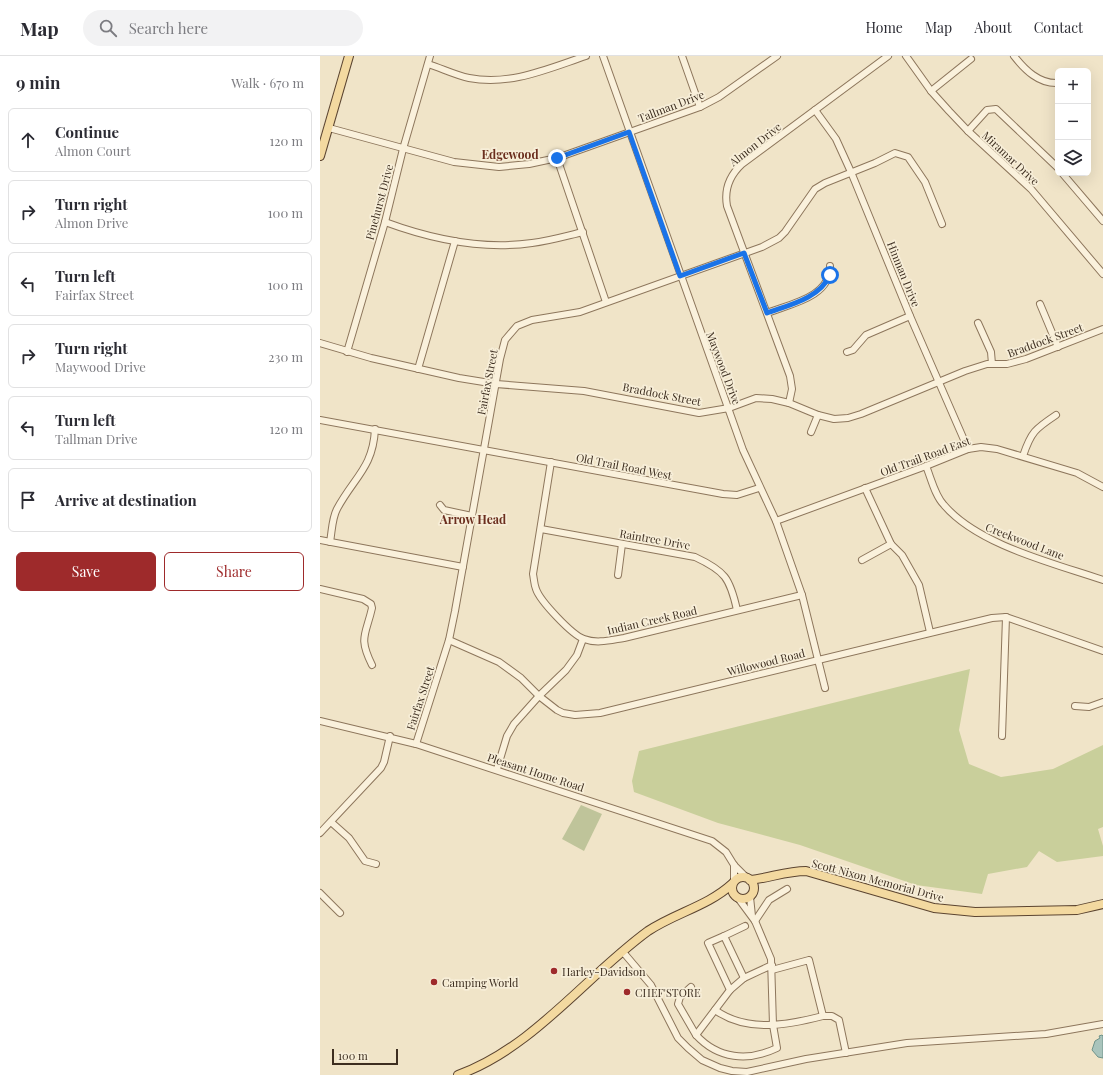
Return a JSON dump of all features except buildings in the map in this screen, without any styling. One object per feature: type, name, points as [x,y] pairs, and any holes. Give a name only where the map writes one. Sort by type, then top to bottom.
[{"type":"main road","points":[[320,156],[349,56]]},
{"type":"main road","name":"Scott Nixon Memorial Drive","points":[[748,879],[767,878],[793,871],[806,871],[934,908],[975,912],[1077,910],[1103,904]]},
{"type":"main road","points":[[458,1075],[483,1065],[511,1048],[638,938],[661,922],[720,896],[739,878],[748,879],[752,893],[743,899],[720,896]]},
{"type":"main road","name":"Scott Nixon Memorial Drive","points":[[752,893],[767,878]]},
{"type":"main road","points":[[733,883],[732,892],[736,897]]},
{"type":"street","name":"Pinehurst Drive","points":[[347,352],[385,222],[403,149],[430,56]]},
{"type":"street","points":[[428,64],[468,78],[495,80],[519,79],[586,56]]},
{"type":"street","name":"Maywood Drive","points":[[603,56],[743,450],[759,488],[776,521],[802,595],[824,688]]},
{"type":"street","points":[[682,56],[700,107]]},
{"type":"street","name":"Tallman Drive","points":[[329,128],[454,162],[499,167],[529,164],[557,158],[700,107],[719,98],[777,56]]},
{"type":"street","name":"Almon Drive","points":[[789,403],[792,389],[790,376],[727,206],[726,189],[730,177],[742,164],[888,56]]},
{"type":"street","name":"Miramar Drive","points":[[906,56],[931,91],[968,131],[1031,189],[1103,274]]},
{"type":"street","points":[[1014,56],[1025,70],[1031,74],[1040,79],[1055,82]]},
{"type":"street","points":[[931,91],[971,59]]},
{"type":"street","points":[[968,131],[987,110],[996,109],[1055,165]]},
{"type":"street","name":"Hinman Drive","points":[[816,110],[836,138],[910,316],[968,449]]},
{"type":"street","name":"Fairfax Street","points":[[416,744],[449,640],[500,359],[506,340],[517,326],[532,320],[580,312],[744,253],[779,238],[815,189],[825,183],[875,163],[895,153],[908,157],[925,182],[942,224]]},
{"type":"street","points":[[557,158],[606,302]]},
{"type":"street","points":[[1065,176],[1103,221]]},
{"type":"street","points":[[385,222],[408,230],[455,241],[495,245],[531,243],[583,232]]},
{"type":"street","points":[[418,369],[455,241]]},
{"type":"street","points":[[767,313],[806,298],[820,290],[830,275],[830,266]]},
{"type":"street","points":[[1040,304],[1058,347]]},
{"type":"street","points":[[847,352],[853,350],[866,335],[910,316]]},
{"type":"street","points":[[978,324],[991,352],[992,364]]},
{"type":"street","name":"Braddock Street","points":[[320,343],[347,352],[418,369],[496,384],[584,391],[699,413],[729,408],[756,398],[772,399],[789,403],[818,415],[834,419],[848,418],[965,371],[992,364],[1007,364],[1058,347],[1103,329]]},
{"type":"street","points":[[811,432],[818,415]]},
{"type":"street","points":[[1023,456],[1029,438],[1038,427],[1056,415]]},
{"type":"street","name":"Old Trail Road West","points":[[320,420],[723,494],[737,495],[759,488]]},
{"type":"street","points":[[330,542],[336,510],[368,463],[374,442],[375,429]]},
{"type":"street","name":"Old Trail Road East","points":[[776,521],[968,449],[982,447],[997,448],[1077,473],[1103,487]]},
{"type":"street","points":[[496,769],[510,730],[539,696],[566,670],[577,655],[583,639],[567,626],[543,602],[536,589],[533,574],[550,462]]},
{"type":"street","name":"Creekwood Lane","points":[[926,466],[943,504],[975,532],[1004,546],[1103,580]]},
{"type":"street","points":[[865,488],[891,544],[902,554],[919,585],[930,632]]},
{"type":"street","points":[[440,505],[444,510],[472,516]]},
{"type":"street","name":"Raintree Drive","points":[[541,529],[695,557],[714,566],[726,577],[733,592],[737,610]]},
{"type":"street","points":[[320,540],[463,567]]},
{"type":"street","points":[[618,576],[622,544]]},
{"type":"street","points":[[862,560],[891,544]]},
{"type":"street","points":[[320,589],[363,599],[370,604],[372,608],[363,634],[363,643],[372,665]]},
{"type":"street","name":"Indian Creek Road","points":[[583,639],[598,642],[624,638],[802,595]]},
{"type":"street","points":[[1002,736],[1006,617]]},
{"type":"street","name":"Willowood Road","points":[[449,640],[499,662],[521,678],[539,696],[563,713],[575,715],[600,713],[992,618],[1006,617],[1103,651]]},
{"type":"street","points":[[1075,706],[1089,707],[1103,702]]},
{"type":"street","name":"Pleasant Home Road","points":[[320,721],[390,736],[496,769],[712,841],[726,852],[734,865],[748,879]]},
{"type":"street","points":[[320,833],[380,768],[384,762],[390,736]]},
{"type":"street","points":[[331,822],[349,838],[364,860],[376,864]]},
{"type":"street","points":[[733,883],[734,865]]},
{"type":"street","points":[[753,919],[769,900],[787,889]]},
{"type":"street","points":[[320,893],[340,913]]},
{"type":"street","points":[[752,893],[753,919]]},
{"type":"street","points":[[691,986],[680,997],[678,1004],[696,1034],[704,1043],[721,1053],[735,1057],[767,1053],[777,1048],[774,1026],[772,968],[767,948],[753,919],[736,897]]},
{"type":"street","points":[[730,990],[708,943],[745,926]]},
{"type":"street","points":[[724,936],[744,978]]},
{"type":"street","points":[[623,952],[651,985],[678,1038],[702,1060],[720,1068],[747,1072],[806,1059],[907,1044],[1046,1034],[1103,1024]]},
{"type":"street","points":[[696,1034],[730,990],[744,978],[772,968],[809,960],[823,1016]]},
{"type":"street","points":[[715,1010],[739,1021],[774,1026],[823,1016],[832,1016],[839,1020],[846,1053]]},
{"type":"green space","points":[[970,669],[959,730],[969,764],[1001,777],[1053,769],[1103,745],[1103,827],[1098,829],[1103,846],[1103,856],[1057,862],[1039,851],[1027,867],[988,874],[982,894],[916,885],[800,845],[718,823],[634,792],[632,781],[639,751]]},
{"type":"green space","points":[[581,805],[602,814],[584,851],[562,839]]},
{"type":"water","points":[[1102,1035],[1103,1058],[1098,1057],[1092,1050],[1095,1041]]},
{"type":"place","name":"Harley-Davidson","points":[[554,971]]},
{"type":"place","name":"Camping World","points":[[434,982]]},
{"type":"place","name":"CHEF'STORE","points":[[627,992]]},
{"type":"district","name":"Edgewood","points":[[510,154]]},
{"type":"district","name":"Arrow Head","points":[[473,519]]},
{"type":"route","points":[[557,158],[629,132],[680,276],[744,253],[767,313],[813,295],[820,290],[830,275]]}]
